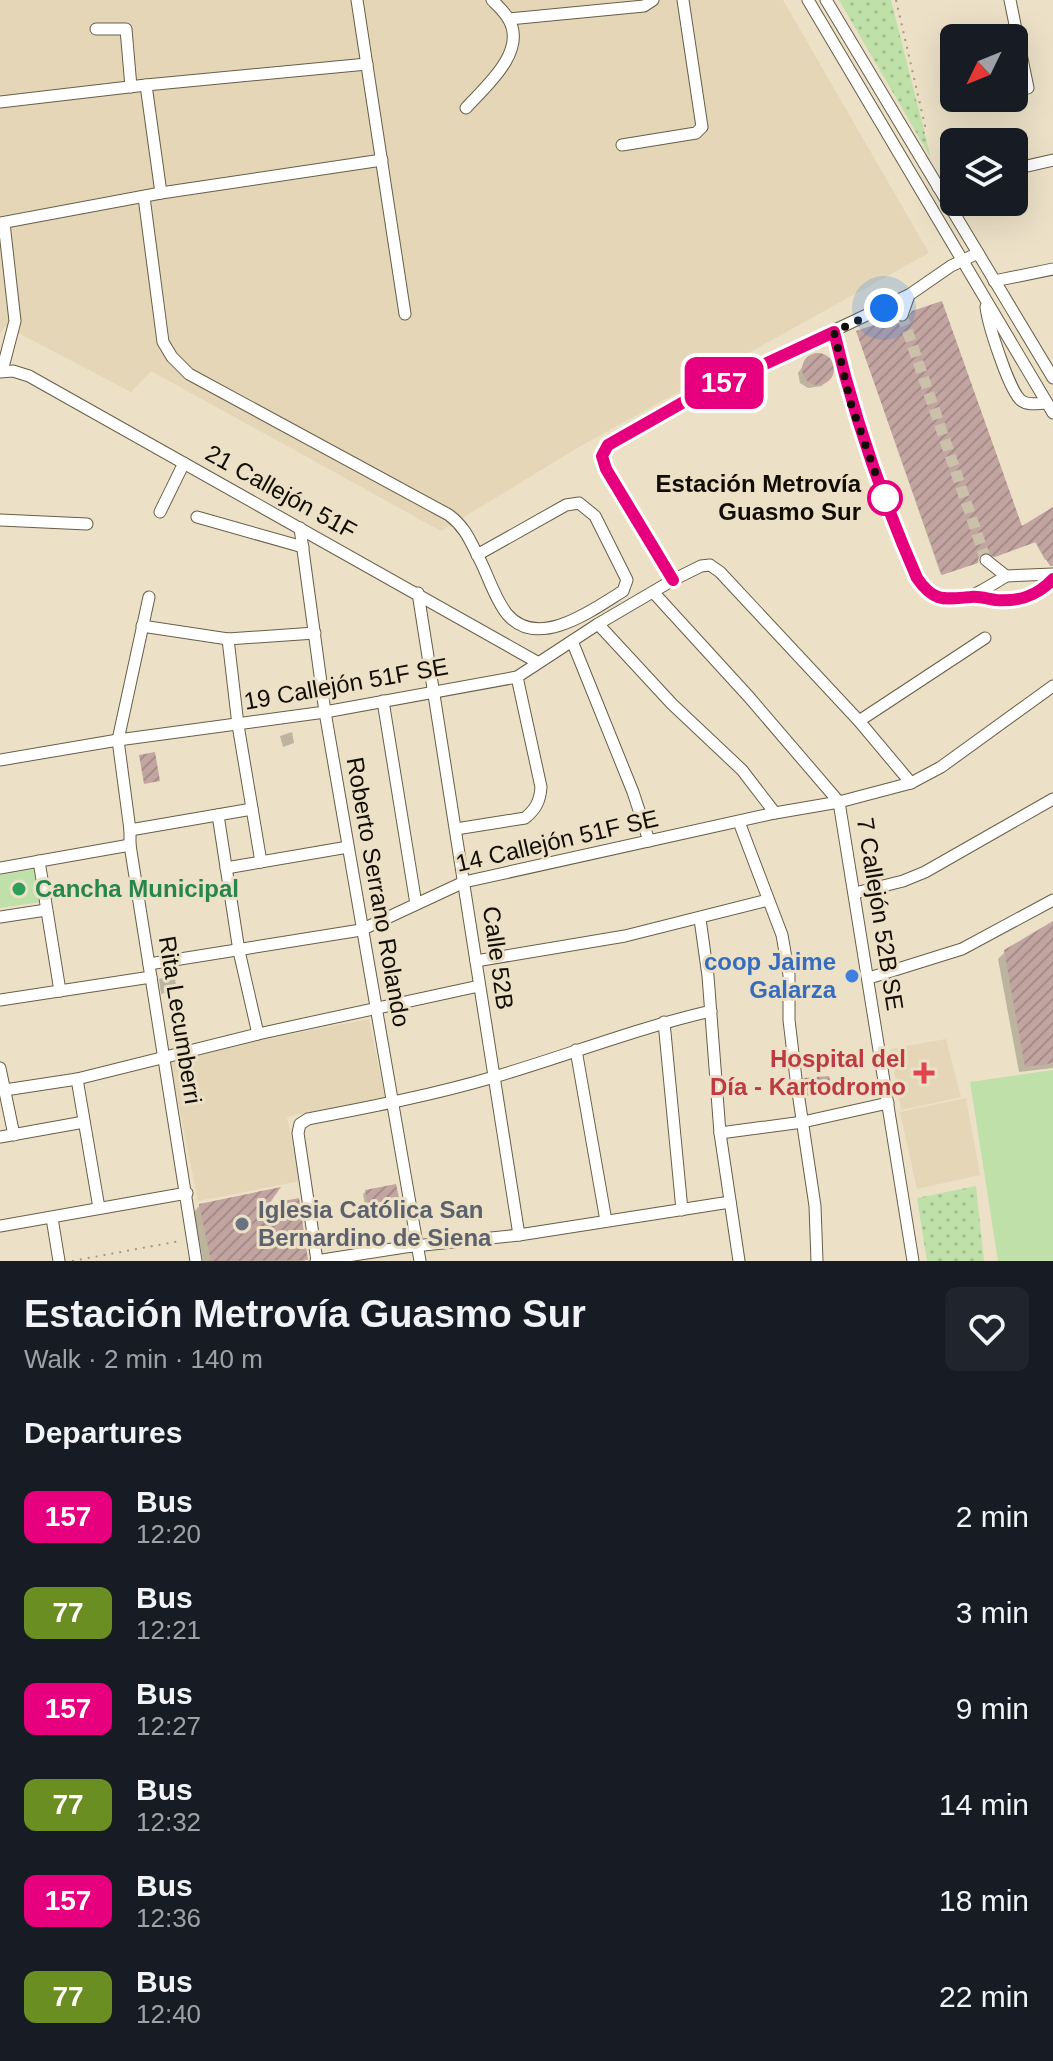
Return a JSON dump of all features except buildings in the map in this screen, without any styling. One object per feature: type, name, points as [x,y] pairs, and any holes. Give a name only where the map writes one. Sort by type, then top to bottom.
[{"type":"street","points":[[357,0],[405,314]]},
{"type":"street","points":[[466,108],[498,72],[514,40],[509,19],[492,0]]},
{"type":"street","points":[[509,19],[644,6],[653,0]]},
{"type":"street","points":[[622,145],[696,133],[702,127],[683,0]]},
{"type":"street","points":[[808,0],[1050,408]]},
{"type":"street","points":[[826,0],[1053,378]]},
{"type":"street","points":[[1010,0],[1015,24]]},
{"type":"street","points":[[96,29],[126,29],[131,87]]},
{"type":"street","points":[[0,102],[367,64]]},
{"type":"street","points":[[146,85],[161,193]]},
{"type":"street","points":[[1,371],[15,321],[2,223],[161,193],[382,160]]},
{"type":"street","points":[[1028,166],[1053,160]]},
{"type":"street","points":[[144,197],[163,342],[189,374],[449,515],[463,526],[501,606],[511,619],[544,629],[562,624],[623,591],[627,580],[595,516],[579,503],[566,505],[477,555]]},
{"type":"street","points":[[673,580],[606,469],[602,456],[608,445],[689,399],[909,295],[978,253]]},
{"type":"street","points":[[994,281],[1053,269]]},
{"type":"street","points":[[902,315],[909,295]]},
{"type":"street","points":[[984,299],[988,322],[1016,396],[1027,404],[1050,408]]},
{"type":"street","points":[[834,332],[851,404],[887,506],[924,588],[937,597],[954,601],[973,597],[1017,601],[1032,595],[1053,577]]},
{"type":"street","name":"21 Callejón 51F","points":[[1,371],[29,376],[537,662]]},
{"type":"street","points":[[160,512],[184,463]]},
{"type":"street","points":[[197,517],[303,547]]},
{"type":"street","points":[[0,520],[87,524]]},
{"type":"street","name":"Roberto Serrano Rolando","points":[[300,528],[325,712],[420,1261]]},
{"type":"street","points":[[986,560],[1006,576]]},
{"type":"street","name":"19 Callejón 51F SE","points":[[0,760],[118,740],[325,712],[517,677],[673,580],[701,566],[710,565],[859,721]]},
{"type":"street","points":[[973,597],[1006,576],[1053,577]]},
{"type":"street","name":"Calle 52B","points":[[418,593],[519,1235]]},
{"type":"street","name":"7 Callejón 52B SE","points":[[654,593],[839,802],[913,1261]]},
{"type":"street","name":"Rita Lecumberri","points":[[149,597],[118,740],[130,845],[196,1261]]},
{"type":"street","points":[[598,624],[672,704],[742,770],[775,813]]},
{"type":"street","points":[[142,626],[228,639],[315,633]]},
{"type":"street","points":[[911,783],[859,721],[985,638]]},
{"type":"street","points":[[228,639],[238,725],[261,862]]},
{"type":"street","points":[[572,641],[633,792],[649,841]]},
{"type":"street","points":[[456,829],[525,818],[534,811],[540,799],[541,787],[517,677]]},
{"type":"street","name":"14 Callejón 51F SE","points":[[149,964],[361,930],[464,882],[775,813],[839,802],[911,783],[958,755],[1053,686]]},
{"type":"street","points":[[383,701],[416,904]]},
{"type":"street","points":[[855,893],[925,872],[1053,799]]},
{"type":"street","points":[[130,830],[252,809]]},
{"type":"street","points":[[218,815],[239,951],[258,1034]]},
{"type":"street","points":[[739,822],[782,935],[789,975],[793,1050],[815,1206],[817,1261]]},
{"type":"street","points":[[0,868],[130,845]]},
{"type":"street","points":[[226,868],[348,847]]},
{"type":"street","points":[[39,861],[60,991]]},
{"type":"street","points":[[476,961],[625,936],[768,900]]},
{"type":"street","points":[[869,978],[962,949],[1053,900]]},
{"type":"street","points":[[0,917],[46,910]]},
{"type":"street","points":[[700,919],[711,1011],[713,1073],[739,1261]]},
{"type":"street","points":[[0,1000],[151,977]]},
{"type":"street","points":[[5,1090],[77,1079],[258,1034],[479,986]]},
{"type":"street","points":[[711,1011],[664,1022],[493,1078],[393,1103],[308,1119],[300,1124],[298,1133],[317,1261],[519,1235],[730,1202]]},
{"type":"street","points":[[664,1022],[682,1210]]},
{"type":"street","points":[[576,1050],[606,1221]]},
{"type":"street","points":[[0,1068],[14,1135]]},
{"type":"street","points":[[77,1079],[99,1208]]},
{"type":"street","points":[[720,1133],[803,1122],[888,1103]]},
{"type":"street","points":[[0,1137],[84,1122]]},
{"type":"street","points":[[0,1226],[187,1193]]},
{"type":"street","points":[[52,1218],[59,1261]]},
{"type":"path","points":[[896,0],[926,130],[912,144]]},
{"type":"path","points":[[70,1261],[193,1239]]},
{"type":"shaded area","points":[[0,0],[783,0],[929,253],[579,447],[441,531],[151,371],[131,392],[5,326],[0,335]]},
{"type":"shaded area","points":[[369,1019],[385,1097],[287,1117],[300,1181],[198,1201],[169,1058]]},
{"type":"shaded area","name":"Hospital del Día - Kartodromo","points":[[946,1039],[961,1097],[901,1110],[890,1049]]},
{"type":"shaded area","points":[[966,1098],[980,1175],[917,1189],[900,1112]]},
{"type":"green space","points":[[839,0],[891,0],[931,158]]},
{"type":"green space","name":"Cancha Municipal","points":[[35,869],[41,902],[0,908],[0,875]]},
{"type":"green space","points":[[1053,1070],[1053,1261],[998,1261],[970,1082]]},
{"type":"green space","points":[[976,1186],[984,1261],[927,1261],[917,1198]]},
{"type":"tunnel","points":[[902,315],[986,560]]},
{"type":"bus line","name":"157","points":[[673,580],[606,469],[602,456],[608,445],[689,399],[834,332],[851,404],[887,506],[924,588],[937,597],[954,601],[973,597],[1017,601],[1032,595],[1053,579]]},
{"type":"place","name":"Estación Metrovía Guasmo Sur","points":[[885,498]]},
{"type":"place","name":"Cancha Municipal","points":[[19,889]]},
{"type":"place","name":"coop Jaime Galarza","points":[[852,976]]},
{"type":"place","name":"Hospital del Día - Kartodromo","points":[[924,1073]]},
{"type":"place","name":"Iglesia Católica San Bernardino de Siena","points":[[242,1224]]},
{"type":"route","points":[[884,308],[834,332],[851,404],[887,506],[885,498]]}]
